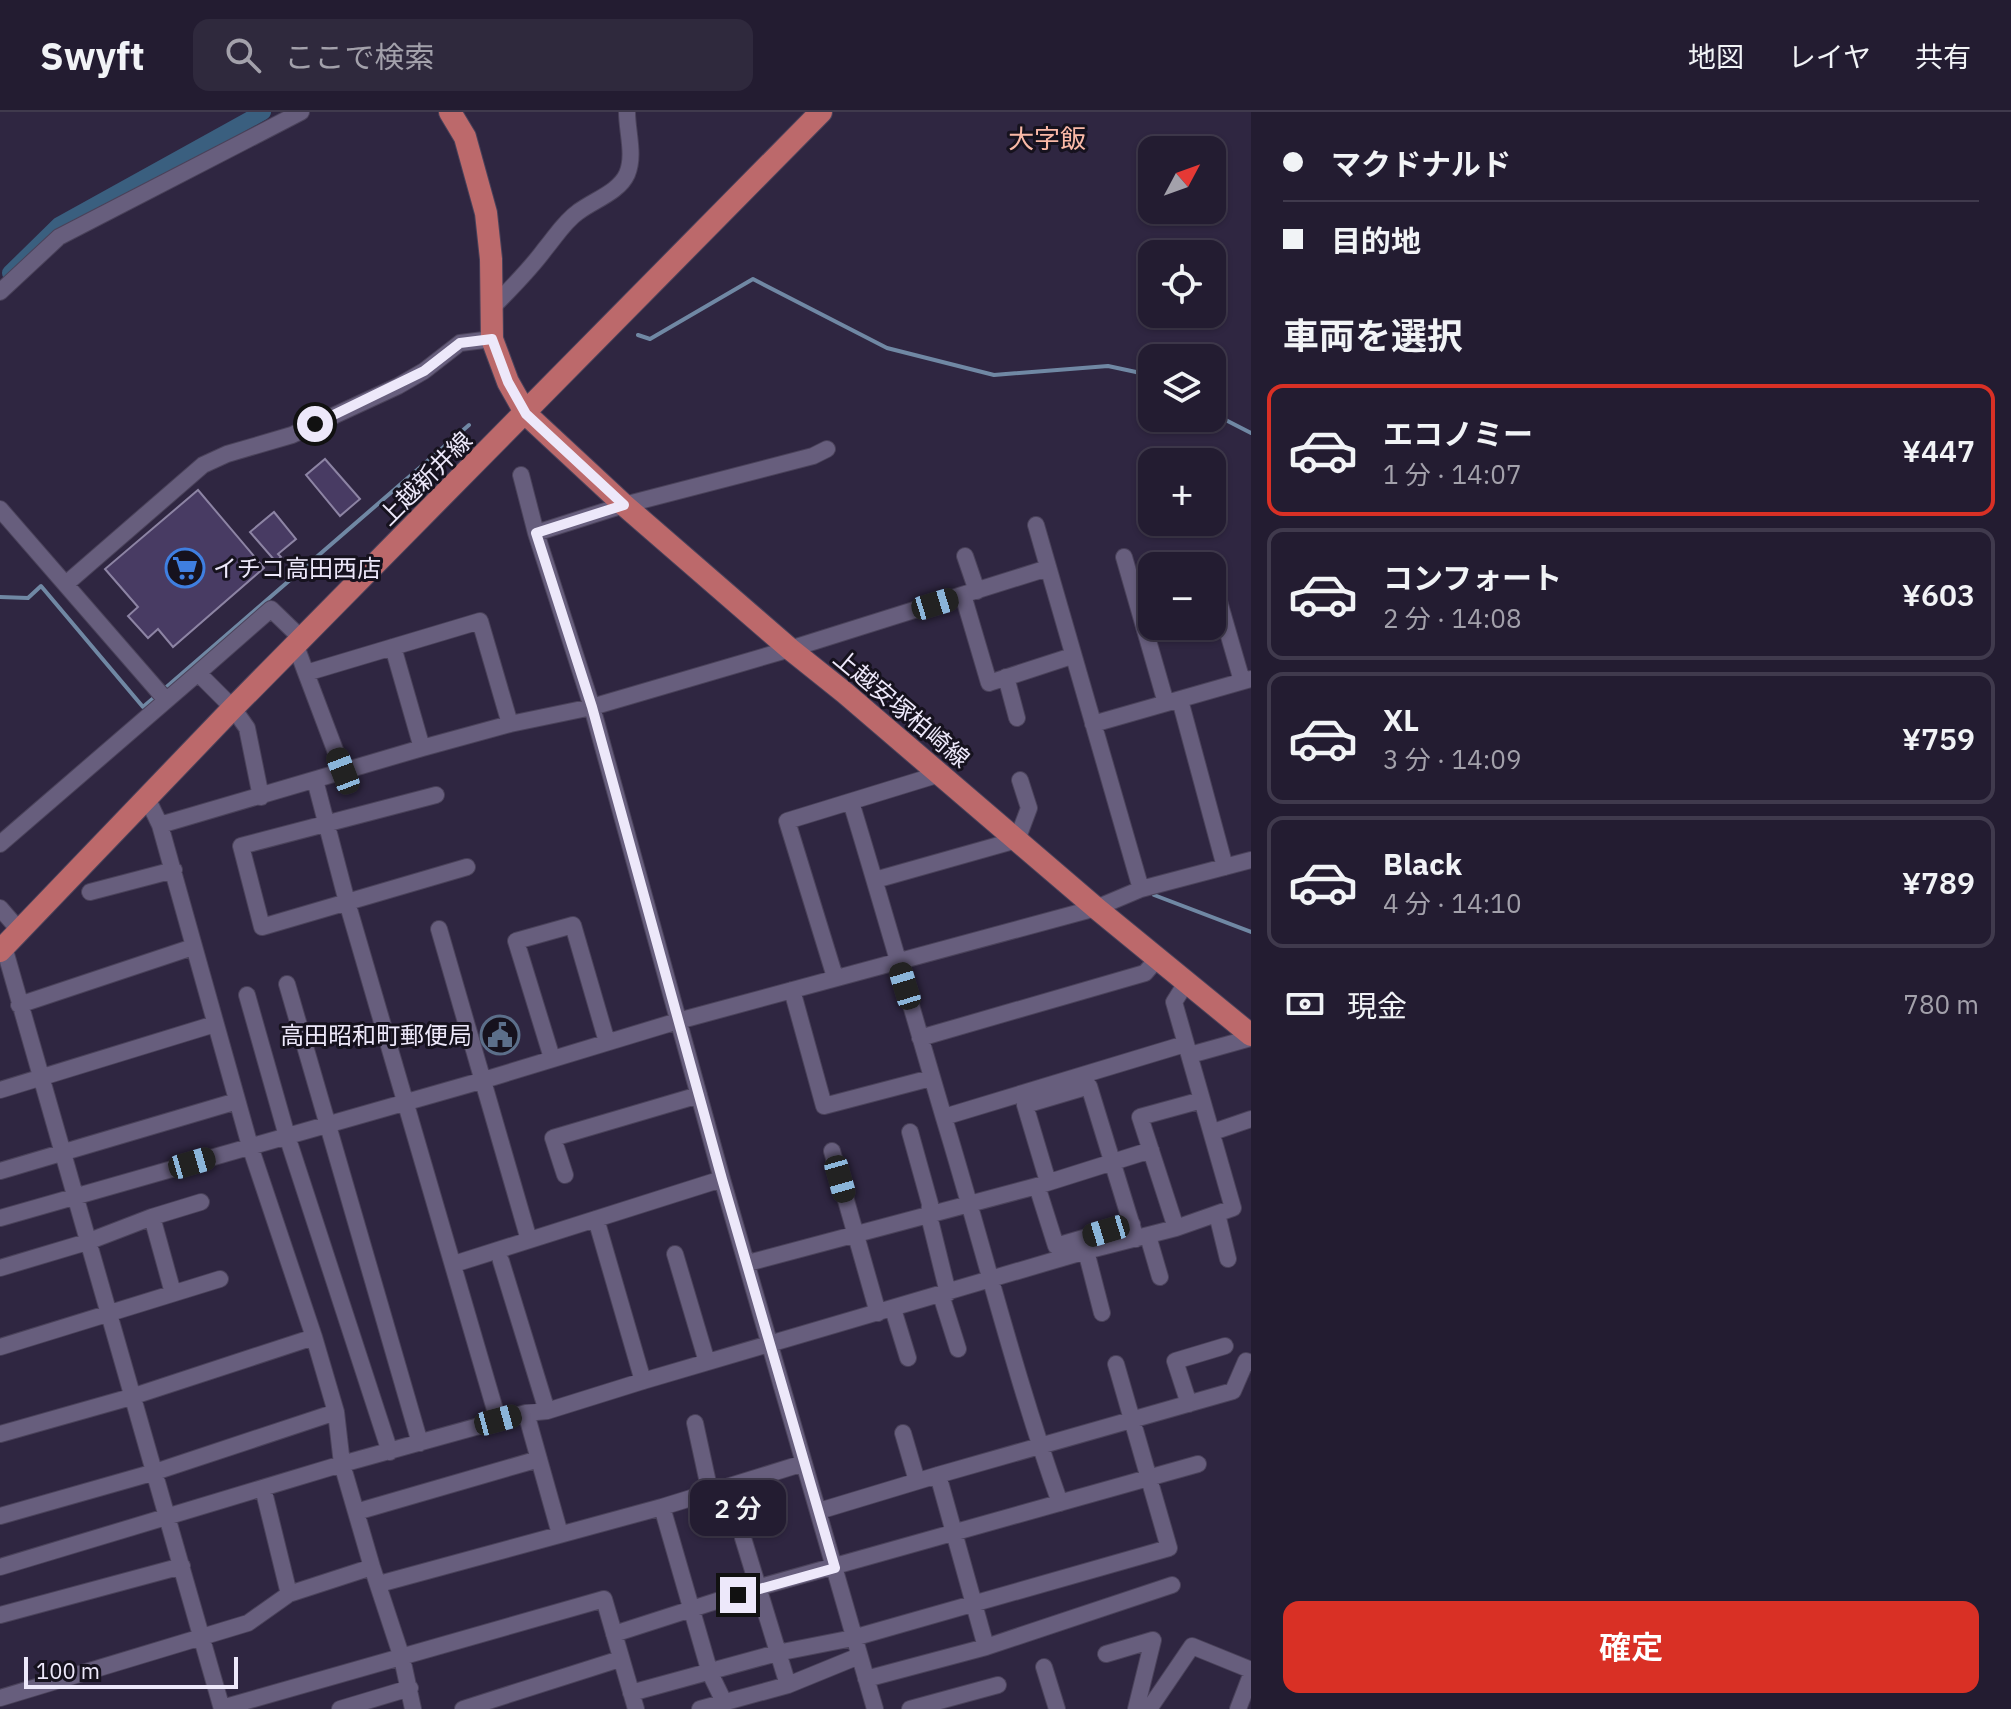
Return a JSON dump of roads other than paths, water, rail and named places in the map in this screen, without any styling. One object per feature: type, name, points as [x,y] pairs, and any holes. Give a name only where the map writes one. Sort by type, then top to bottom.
[{"type":"main road","name":"上越安塚柏崎線","points":[[450,112],[465,137],[486,213],[491,259],[492,339],[508,382],[526,414],[624,505],[790,649],[1251,1036]]},
{"type":"main road","name":"上越新井線","points":[[2,949],[233,708],[821,112]]},
{"type":"street","points":[[0,292],[59,237],[301,112]]},
{"type":"street","points":[[490,310],[562,226],[621,184],[628,171],[631,154],[627,112]]},
{"type":"street","points":[[67,583],[203,465],[227,454],[292,435],[398,386],[424,371],[460,343],[492,339]]},
{"type":"street","points":[[536,533],[624,505],[813,456],[827,449]]},
{"type":"street","points":[[521,475],[536,533],[592,707],[722,1179],[866,1679],[871,1707]]},
{"type":"street","points":[[0,509],[166,700]]},
{"type":"street","points":[[1036,525],[1141,889]]},
{"type":"street","points":[[965,556],[989,683],[1072,656]]},
{"type":"street","points":[[1124,557],[1225,867]]},
{"type":"street","points":[[160,825],[422,748],[510,724],[592,707],[1048,568]]},
{"type":"street","points":[[0,844],[271,609],[299,642],[306,673],[343,771]]},
{"type":"street","points":[[306,673],[480,621],[510,724]]},
{"type":"street","points":[[1093,724],[1246,680],[1226,621]]},
{"type":"street","points":[[393,647],[422,748]]},
{"type":"street","points":[[198,673],[233,708],[247,728],[261,797]]},
{"type":"street","points":[[1006,677],[1017,718]]},
{"type":"street","points":[[835,977],[787,821],[940,774]]},
{"type":"street","points":[[315,780],[404,1102],[498,1420]]},
{"type":"street","points":[[875,880],[1017,840],[1029,808],[1020,780]]},
{"type":"street","points":[[436,795],[241,846],[262,927],[467,867]]},
{"type":"street","points":[[147,798],[160,825],[174,870],[250,1146],[336,1412],[342,1464],[402,1658],[413,1709]]},
{"type":"street","points":[[851,802],[989,1281],[1039,1446],[1060,1503]]},
{"type":"street","points":[[0,1218],[484,1080],[678,1021],[1096,908],[1141,889],[1251,860]]},
{"type":"street","points":[[90,892],[174,870]]},
{"type":"street","points":[[0,908],[19,930]]},
{"type":"street","points":[[552,1058],[516,941],[573,925],[607,1042]]},
{"type":"street","points":[[439,929],[529,1240]]},
{"type":"street","points":[[19,1005],[193,947]]},
{"type":"street","points":[[2,949],[42,1078],[222,1709],[604,1599],[634,1701],[777,1653],[853,1638],[1169,1548],[1116,1364]]},
{"type":"street","points":[[920,1038],[1145,973],[1158,958]]},
{"type":"street","points":[[1160,1277],[1138,1233],[1089,1086],[1025,1105],[1056,1246],[1138,1233],[1176,1228],[1233,1208],[1174,1002],[1186,983]]},
{"type":"street","points":[[287,984],[420,1443]]},
{"type":"street","points":[[792,990],[826,1113],[931,1078]]},
{"type":"street","points":[[247,995],[287,1136],[390,1452]]},
{"type":"street","points":[[0,1090],[215,1024]]},
{"type":"street","points":[[944,1117],[1187,1050],[1251,1036]]},
{"type":"street","points":[[565,1175],[553,1138],[699,1095]]},
{"type":"street","points":[[1176,1228],[1140,1117],[1202,1100]]},
{"type":"street","points":[[0,1171],[237,1101]]},
{"type":"street","points":[[1213,1132],[1251,1119]]},
{"type":"street","points":[[910,1132],[930,1204],[929,1216],[958,1349]]},
{"type":"street","points":[[748,1263],[929,1216],[1151,1150]]},
{"type":"street","points":[[832,1151],[856,1236],[885,1311],[908,1358]]},
{"type":"street","points":[[454,1264],[722,1179]]},
{"type":"street","points":[[0,1268],[87,1242],[201,1202]]},
{"type":"street","points":[[1217,1214],[1228,1259]]},
{"type":"street","points":[[152,1217],[173,1293]]},
{"type":"street","points":[[596,1219],[643,1381]]},
{"type":"street","points":[[0,1567],[342,1464],[498,1420],[547,1411],[989,1281],[1138,1233]]},
{"type":"street","points":[[1086,1251],[1102,1313]]},
{"type":"street","points":[[675,1254],[707,1362]]},
{"type":"street","points":[[501,1261],[547,1411]]},
{"type":"street","points":[[0,1347],[220,1279]]},
{"type":"street","points":[[0,1434],[131,1397],[314,1337]]},
{"type":"street","points":[[1189,1404],[1175,1361],[1225,1346]]},
{"type":"street","points":[[819,1511],[1233,1391],[1246,1361],[1251,1363]]},
{"type":"street","points":[[0,1516],[155,1472],[336,1412]]},
{"type":"street","points":[[526,1413],[560,1534]]},
{"type":"street","points":[[695,1423],[710,1492]]},
{"type":"street","points":[[903,1433],[917,1481]]},
{"type":"street","points":[[356,1512],[539,1459]]},
{"type":"street","points":[[379,1584],[662,1507],[804,1463]]},
{"type":"street","points":[[614,1634],[760,1587],[1198,1464]]},
{"type":"street","points":[[938,1475],[986,1647]]},
{"type":"street","points":[[263,1488],[289,1594]]},
{"type":"street","points":[[662,1507],[710,1673],[724,1702]]},
{"type":"street","points":[[743,1538],[788,1685]]},
{"type":"street","points":[[0,1615],[182,1566]]},
{"type":"street","points":[[0,1698],[248,1623],[289,1594],[372,1567]]},
{"type":"street","points":[[866,1679],[986,1647],[1172,1585]]},
{"type":"street","points":[[1106,1654],[1153,1640],[1136,1709]]},
{"type":"street","points":[[1149,1709],[1192,1646],[1251,1673],[1238,1709]]},
{"type":"street","points":[[700,1709],[788,1685],[859,1656]]},
{"type":"street","points":[[463,1709],[620,1659]]},
{"type":"street","points":[[1044,1667],[1057,1709]]},
{"type":"street","points":[[910,1709],[998,1685]]},
{"type":"street","points":[[340,1709],[410,1688]]},
{"type":"waterway","points":[[10,273],[59,225],[263,112]]},
{"type":"waterway","points":[[638,335],[650,339],[753,279],[887,348],[994,375],[1108,366],[1138,373]]},
{"type":"waterway","points":[[1226,420],[1251,433]]},
{"type":"waterway","points":[[163,690],[469,425]]},
{"type":"waterway","points":[[0,597],[28,598],[41,586],[143,707],[157,695]]},
{"type":"waterway","points":[[1154,895],[1251,932]]},
{"type":"place","name":"イチコ高田西店","points":[[185,568]]},
{"type":"place","name":"高田昭和町郵便局","points":[[500,1035]]},
{"type":"district","name":"大字飯","points":[[1047,138]]}]
